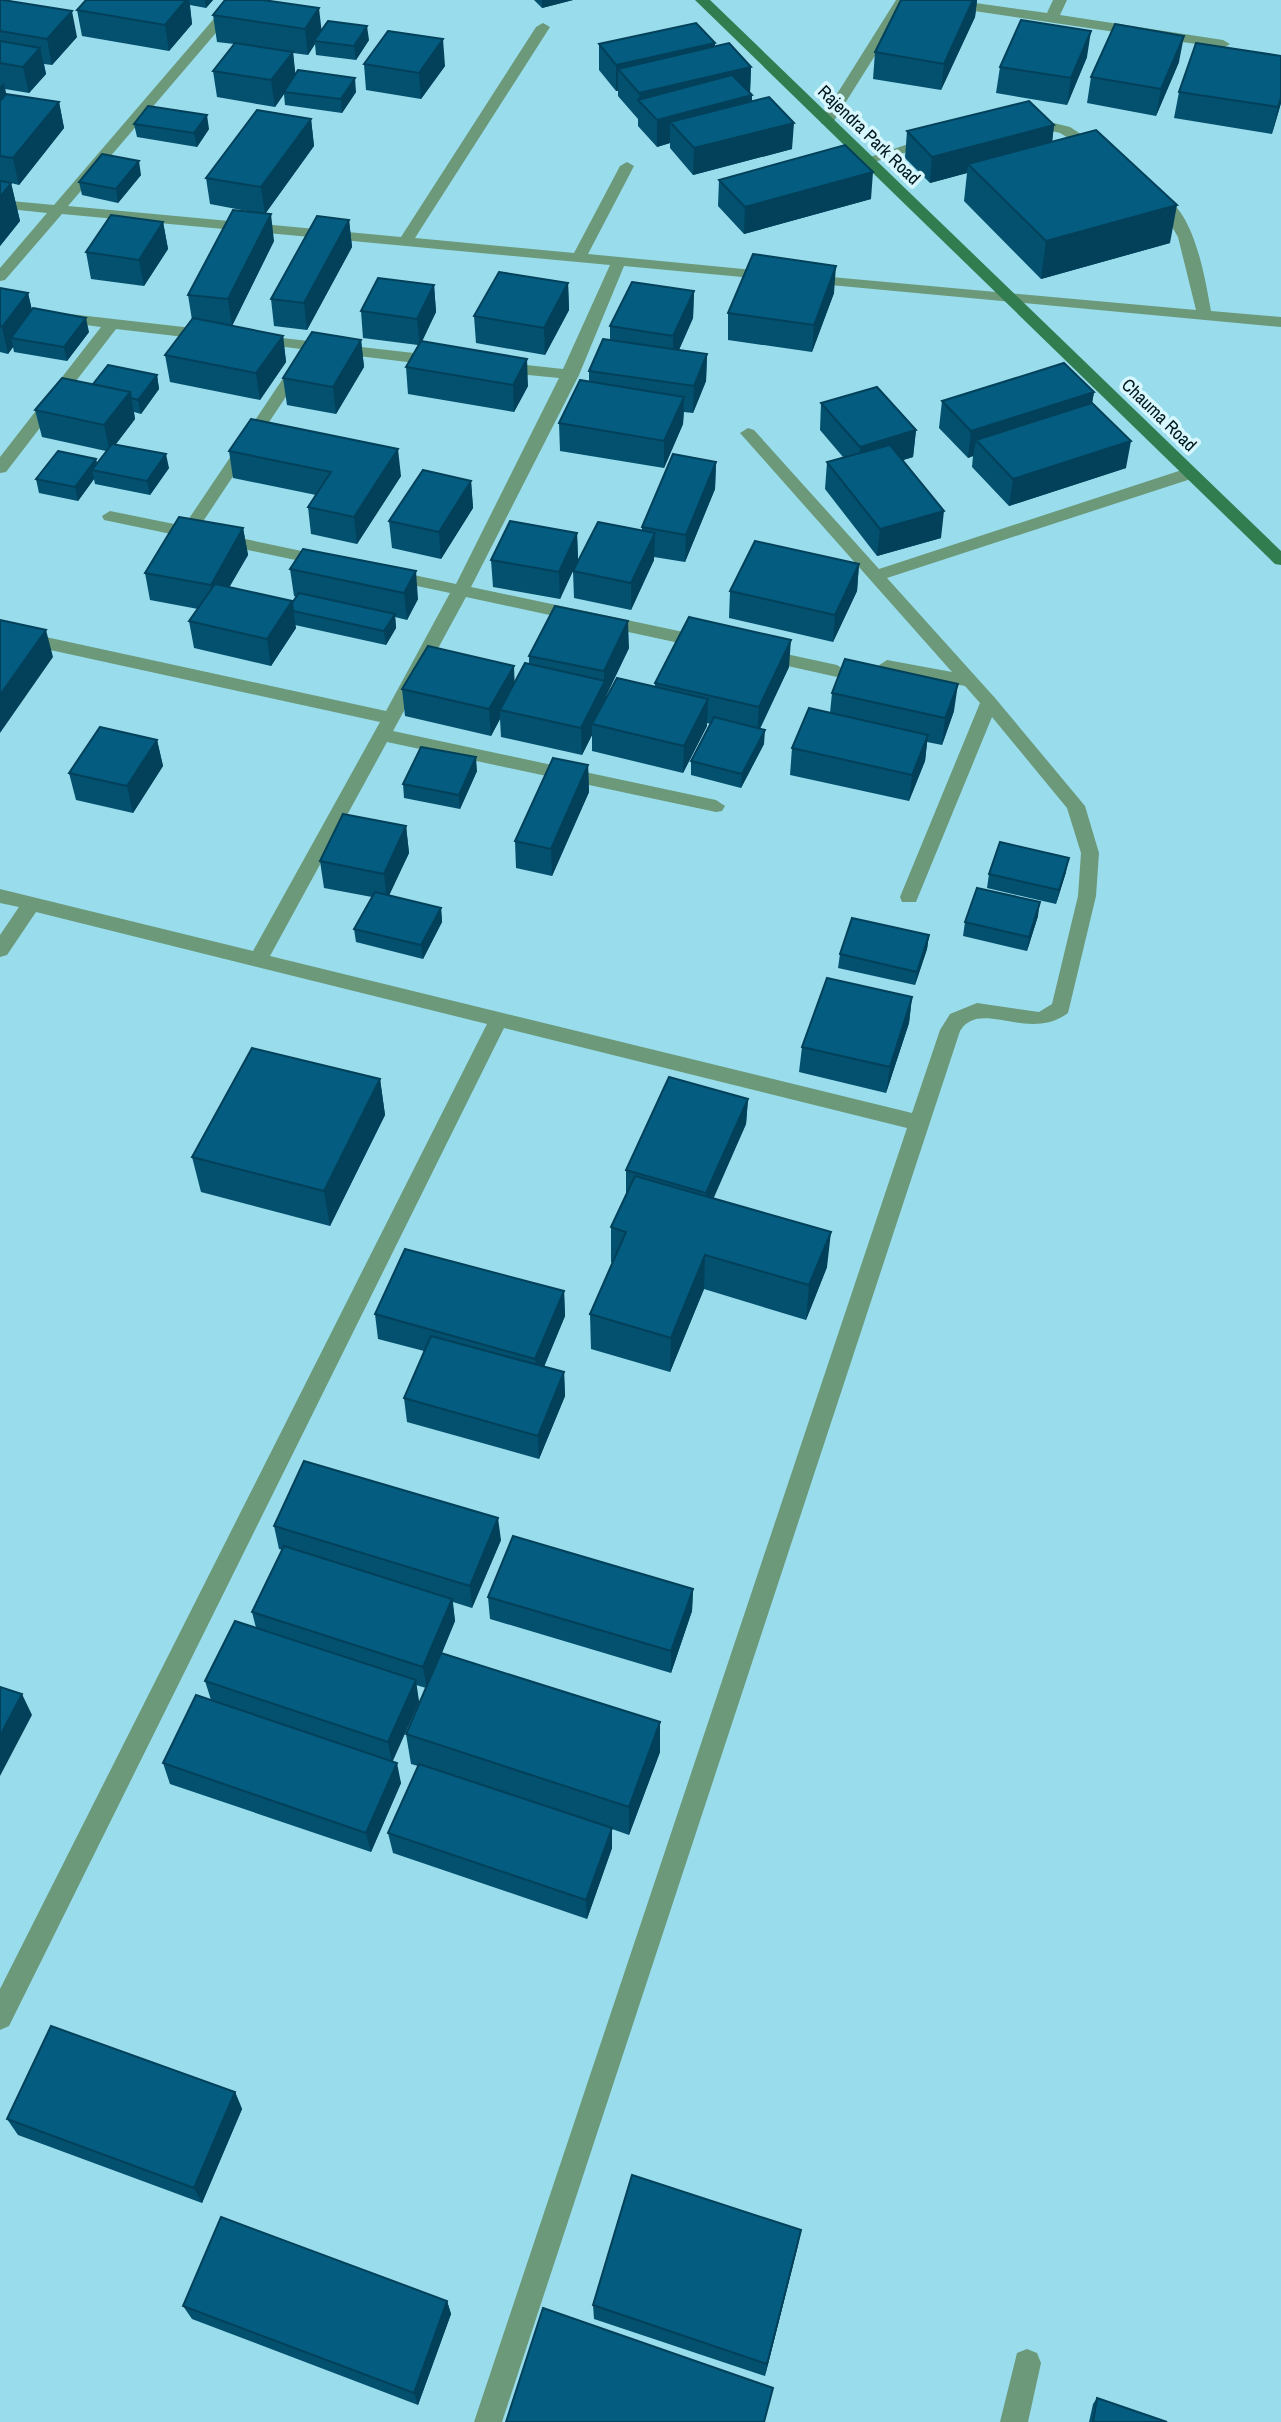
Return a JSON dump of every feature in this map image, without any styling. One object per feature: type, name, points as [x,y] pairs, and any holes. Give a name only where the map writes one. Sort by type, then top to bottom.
[{"type":"street","points":[[0,277],[237,0]]},
{"type":"street","name":"Rajendra Park Road","points":[[702,0],[1010,298]]},
{"type":"street","points":[[827,121],[903,0]]},
{"type":"street","points":[[927,0],[1223,44]]},
{"type":"street","points":[[1052,18],[1060,0]]},
{"type":"street","points":[[406,241],[542,27]]},
{"type":"street","points":[[1006,121],[1016,119],[1053,124],[1086,139],[1116,164]]},
{"type":"street","points":[[868,160],[948,135]]},
{"type":"street","points":[[579,257],[627,166]]},
{"type":"street","points":[[1147,190],[1167,207],[1191,242],[1204,315]]},
{"type":"street","points":[[0,204],[1281,322]]},
{"type":"street","points":[[258,960],[460,589],[571,375],[619,261]]},
{"type":"street","name":"Chauma Road","points":[[1010,298],[1281,560]]},
{"type":"street","points":[[42,316],[462,363]]},
{"type":"street","points":[[0,468],[111,324]]},
{"type":"street","points":[[188,533],[312,347]]},
{"type":"street","points":[[489,366],[571,375]]},
{"type":"street","points":[[488,2422],[950,1030],[961,1014],[981,1010],[1039,1018],[1049,1017],[1061,1008],[1087,896],[1090,853],[1076,806],[989,702],[748,433]]},
{"type":"street","points":[[877,575],[1191,473]]},
{"type":"street","points":[[110,516],[337,564]]},
{"type":"street","points":[[378,572],[837,671]]},
{"type":"street","points":[[0,633],[716,806]]},
{"type":"street","points":[[887,666],[969,681]]},
{"type":"street","points":[[909,897],[989,702]]},
{"type":"street","points":[[0,896],[919,1123]]},
{"type":"street","points":[[0,950],[31,904]]},
{"type":"street","points":[[0,2017],[499,1019]]},
{"type":"street","points":[[1014,2422],[1027,2363]]},
{"type":"building","points":[[0,0],[72,11],[47,39],[0,31]]},
{"type":"building","points":[[86,0],[186,0],[165,25],[77,10]]},
{"type":"building","points":[[225,0],[263,0],[319,8],[305,29],[213,15]]},
{"type":"building","points":[[901,0],[973,0],[944,64],[875,52]]},
{"type":"building","points":[[1021,20],[1091,31],[1071,78],[1000,67]]},
{"type":"building","points":[[328,21],[367,26],[354,46],[314,41]]},
{"type":"building","points":[[696,23],[715,43],[616,65],[599,44]]},
{"type":"building","points":[[1115,24],[1184,36],[1161,89],[1091,77]]},
{"type":"building","points":[[388,31],[443,39],[419,73],[364,64]]},
{"type":"building","points":[[0,41],[40,48],[23,67],[0,63]]},
{"type":"building","points":[[235,43],[293,52],[271,80],[213,71]]},
{"type":"building","points":[[729,43],[751,67],[639,93],[618,69]]},
{"type":"building","points":[[1196,43],[1281,56],[1281,97],[1278,107],[1179,92]]},
{"type":"building","points":[[298,70],[355,78],[341,99],[284,92]]},
{"type":"building","points":[[732,75],[752,95],[657,120],[638,100]]},
{"type":"building","points":[[6,94],[59,102],[13,158],[0,156],[0,101]]},
{"type":"building","points":[[769,97],[794,123],[694,148],[670,122]]},
{"type":"building","points":[[1029,101],[1054,125],[932,157],[907,131]]},
{"type":"building","points":[[148,106],[207,115],[194,133],[134,124]]},
{"type":"building","points":[[257,110],[311,119],[261,187],[206,178]]},
{"type":"building","points":[[1096,130],[1177,205],[1046,241],[968,164]]},
{"type":"building","points":[[845,145],[873,172],[745,207],[719,180]]},
{"type":"building","points":[[102,154],[139,161],[116,189],[79,182]]},
{"type":"building","points":[[0,181],[11,183],[0,197]]},
{"type":"building","points":[[233,210],[271,214],[228,299],[188,295]]},
{"type":"building","points":[[111,215],[163,222],[139,260],[86,252]]},
{"type":"building","points":[[317,216],[349,220],[304,303],[271,299]]},
{"type":"building","points":[[753,254],[836,266],[814,325],[728,313]]},
{"type":"building","points":[[499,272],[568,283],[544,328],[474,316]]},
{"type":"building","points":[[378,278],[434,285],[417,319],[361,311]]},
{"type":"building","points":[[632,282],[694,291],[673,336],[610,326]]},
{"type":"building","points":[[0,288],[28,293],[2,327],[0,326]]},
{"type":"building","points":[[33,308],[86,318],[64,347],[11,338]]},
{"type":"building","points":[[193,318],[283,336],[256,373],[165,355]]},
{"type":"building","points":[[312,332],[361,340],[333,387],[283,378]]},
{"type":"building","points":[[603,339],[707,354],[694,386],[589,371]]},
{"type":"building","points":[[421,341],[527,359],[513,385],[406,367]]},
{"type":"building","points":[[1064,363],[1094,392],[971,431],[942,401]]},
{"type":"building","points":[[108,365],[157,375],[138,400],[131,398],[130,392],[93,384]]},
{"type":"building","points":[[62,378],[130,392],[104,425],[35,410]]},
{"type":"building","points":[[580,380],[684,397],[664,441],[559,423]]},
{"type":"building","points":[[877,387],[916,430],[860,447],[821,403]]},
{"type":"building","points":[[1092,403],[1131,441],[1013,479],[976,440]]},
{"type":"building","points":[[251,419],[398,449],[354,517],[308,507],[331,472],[229,451]]},
{"type":"building","points":[[112,444],[166,454],[147,481],[92,470]]},
{"type":"building","points":[[890,445],[944,511],[880,529],[827,462]]},
{"type":"building","points":[[58,451],[96,459],[75,487],[36,479]]},
{"type":"building","points":[[673,454],[716,462],[686,535],[642,527]]},
{"type":"building","points":[[423,470],[471,481],[439,532],[389,521]]},
{"type":"building","points":[[179,517],[243,528],[211,585],[145,573]]},
{"type":"building","points":[[510,521],[577,533],[559,572],[491,560]]},
{"type":"building","points":[[598,522],[655,533],[631,583],[573,571]]},
{"type":"building","points":[[755,541],[859,564],[835,615],[730,591]]},
{"type":"building","points":[[303,549],[416,571],[404,593],[290,569]]},
{"type":"building","points":[[215,584],[292,601],[267,639],[189,621]]},
{"type":"building","points":[[299,593],[395,614],[384,631],[293,611],[292,603]]},
{"type":"building","points":[[555,606],[628,621],[604,671],[529,656]]},
{"type":"building","points":[[689,617],[791,640],[759,707],[655,683]]},
{"type":"building","points":[[0,620],[46,630],[0,695]]},
{"type":"building","points":[[428,646],[514,666],[489,709],[402,689]]},
{"type":"building","points":[[845,659],[958,684],[945,718],[832,693]]},
{"type":"building","points":[[525,663],[605,681],[581,728],[500,710]]},
{"type":"building","points":[[617,678],[708,699],[684,746],[592,724]]},
{"type":"building","points":[[809,708],[928,735],[912,775],[792,748]]},
{"type":"building","points":[[714,717],[765,730],[742,774],[691,761]]},
{"type":"building","points":[[100,727],[157,740],[127,786],[69,773]]},
{"type":"building","points":[[421,747],[476,757],[459,795],[403,784]]},
{"type":"building","points":[[553,758],[588,765],[551,849],[515,841]]},
{"type":"building","points":[[343,814],[406,826],[384,874],[320,861]]},
{"type":"building","points":[[1000,842],[1069,858],[1059,890],[989,874]]},
{"type":"building","points":[[977,888],[1040,902],[1029,937],[965,922]]},
{"type":"building","points":[[375,892],[441,908],[421,945],[354,929]]},
{"type":"building","points":[[852,918],[929,935],[917,972],[840,954]]},
{"type":"building","points":[[827,978],[912,997],[890,1067],[802,1047]]},
{"type":"building","points":[[252,1048],[380,1079],[324,1191],[192,1157]]},
{"type":"building","points":[[669,1077],[748,1099],[706,1193],[626,1170]]},
{"type":"building","points":[[635,1176],[831,1232],[809,1285],[705,1255],[671,1338],[590,1314],[626,1232],[611,1227]]},
{"type":"building","points":[[405,1249],[564,1291],[535,1359],[375,1314]]},
{"type":"building","points":[[431,1336],[564,1372],[538,1436],[404,1398]]},
{"type":"building","points":[[304,1461],[498,1518],[470,1586],[274,1526]]},
{"type":"building","points":[[513,1536],[693,1589],[671,1651],[488,1597]]},
{"type":"building","points":[[284,1546],[452,1599],[423,1667],[252,1612]]},
{"type":"building","points":[[235,1621],[416,1680],[388,1742],[205,1681]]},
{"type":"building","points":[[441,1653],[660,1722],[629,1807],[406,1734]]},
{"type":"building","points":[[0,1687],[22,1694],[0,1736]]},
{"type":"building","points":[[196,1695],[397,1763],[366,1833],[163,1763]]},
{"type":"building","points":[[419,1764],[612,1828],[586,1900],[388,1833]]},
{"type":"building","points":[[51,2026],[235,2092],[194,2188],[7,2119]]},
{"type":"building","points":[[632,2175],[801,2230],[767,2364],[593,2305]]},
{"type":"building","points":[[221,2217],[447,2301],[414,2393],[183,2306]]},
{"type":"building","points":[[543,2308],[773,2388],[764,2422],[506,2422]]},
{"type":"building","points":[[1097,2398],[1167,2422],[1093,2422]]}]
